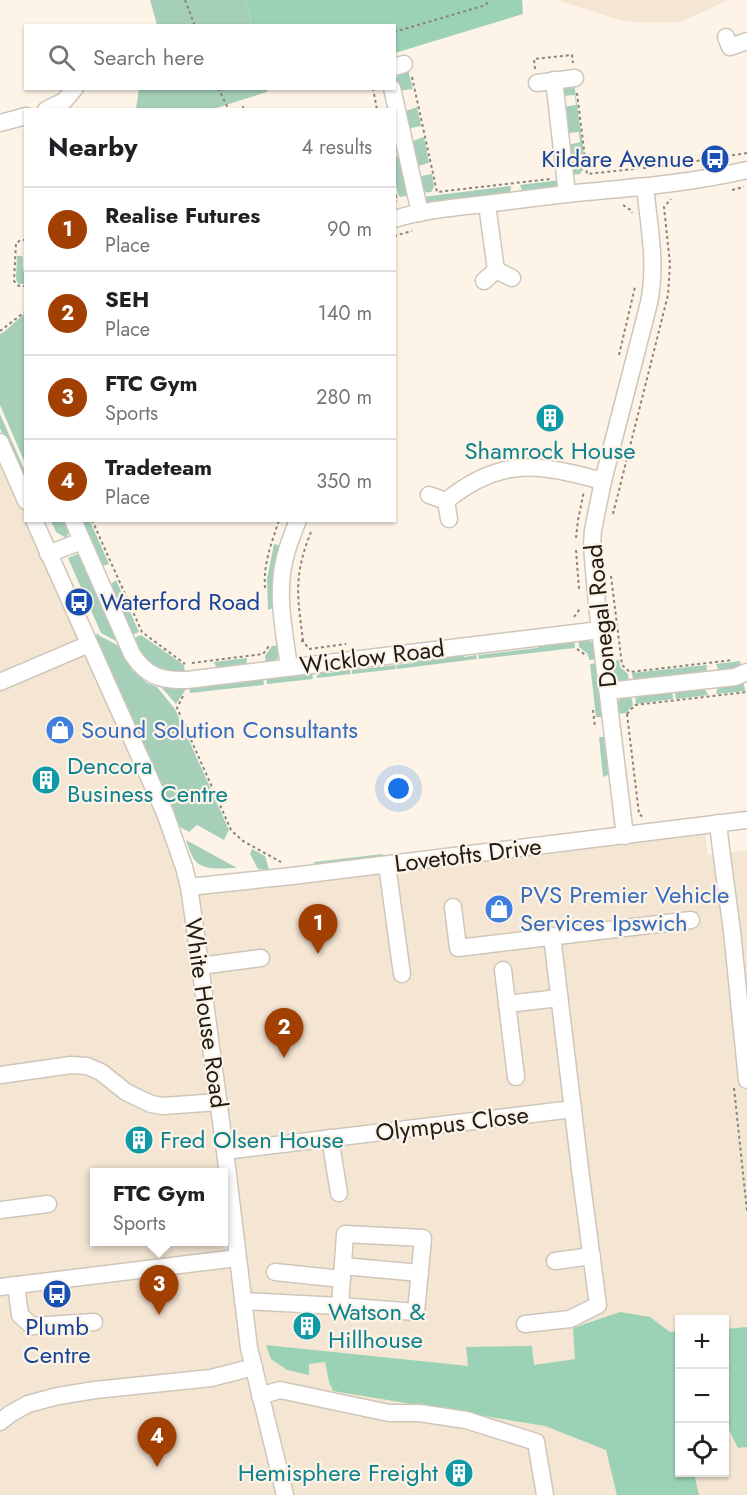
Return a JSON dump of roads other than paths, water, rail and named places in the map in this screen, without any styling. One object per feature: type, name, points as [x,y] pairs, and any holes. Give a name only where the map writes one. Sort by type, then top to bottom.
[{"type":"street","points":[[726,37],[730,46],[747,41]]},
{"type":"street","points":[[537,83],[575,78]]},
{"type":"street","points":[[554,80],[567,194]]},
{"type":"street","points":[[50,108],[64,101],[74,90]]},
{"type":"street","points":[[392,90],[420,213]]},
{"type":"street","points":[[0,123],[24,117]]},
{"type":"street","points":[[396,219],[488,204],[645,187],[722,176],[747,170]]},
{"type":"street","name":"Donegal Road","points":[[625,836],[592,562],[592,546],[603,481],[651,291],[653,255],[645,187]]},
{"type":"street","points":[[488,204],[490,276],[512,278]]},
{"type":"street","points":[[0,442],[24,496]]},
{"type":"street","points":[[446,501],[482,477],[508,470],[545,468],[603,481]]},
{"type":"street","points":[[429,495],[446,501]]},
{"type":"street","points":[[446,501],[449,519]]},
{"type":"street","name":"White House Road","points":[[35,522],[165,813],[178,848],[189,887],[227,1168]]},
{"type":"street","points":[[48,554],[82,540],[74,522]]},
{"type":"street","points":[[289,667],[281,599],[282,574],[285,554],[306,522]]},
{"type":"street","name":"Wicklow Road","points":[[82,540],[132,654],[141,666],[157,678],[164,680],[186,672],[289,667],[600,630]]},
{"type":"street","points":[[0,682],[89,644]]},
{"type":"street","points":[[608,691],[735,677],[745,666]]},
{"type":"street","name":"Lovetofts Drive","points":[[189,887],[747,820]]},
{"type":"street","points":[[718,823],[732,931],[747,1080]]},
{"type":"street","points":[[387,865],[402,974]]},
{"type":"street","points":[[453,907],[458,948],[691,920]]},
{"type":"street","points":[[525,1324],[570,1319],[598,1305],[552,936]]},
{"type":"street","points":[[200,966],[261,958]]},
{"type":"street","points":[[503,970],[516,1003],[516,1077]]},
{"type":"street","points":[[516,1003],[559,998]]},
{"type":"street","points":[[0,1075],[71,1065],[87,1066],[101,1072],[126,1092],[151,1104],[163,1106],[218,1102]]},
{"type":"street","name":"Olympus Close","points":[[225,1150],[573,1109]]},
{"type":"street","points":[[330,1138],[339,1193]]},
{"type":"street","name":"White House Road","points":[[228,1177],[249,1348],[285,1495]]},
{"type":"street","points":[[0,1210],[48,1204]]},
{"type":"street","points":[[243,1301],[416,1312],[423,1238],[345,1234],[340,1306]]},
{"type":"street","points":[[555,1261],[592,1256]]},
{"type":"street","points":[[94,1322],[32,1326],[20,1316],[8,1286],[237,1258]]},
{"type":"street","points":[[275,1272],[420,1273]]},
{"type":"street","points":[[0,1422],[28,1404],[58,1396],[211,1378],[254,1367]]},
{"type":"street","points":[[260,1396],[280,1390],[389,1413],[419,1413],[466,1420],[536,1442],[545,1495]]},
{"type":"place","name":"Kildare Avenue","points":[[715,159]]},
{"type":"place","name":"Shamrock House","points":[[550,418]]},
{"type":"place","name":"Waterford Road","points":[[79,602]]},
{"type":"place","name":"Sound Solution Consultants","points":[[60,730]]},
{"type":"place","name":"Dencora Business Centre","points":[[46,780]]},
{"type":"place","name":"PVS Premier Vehicle Services Ipswich","points":[[499,909]]},
{"type":"place","name":"Realise Futures","points":[[318,954]]},
{"type":"place","name":"SEH","points":[[284,1058]]},
{"type":"place","name":"Fred Olsen House","points":[[139,1140]]},
{"type":"place","name":"Plumb Centre","points":[[57,1294]]},
{"type":"place","name":"FTC Gym","points":[[159,1315]]},
{"type":"place","name":"Watson & Hillhouse","points":[[307,1326]]},
{"type":"place","name":"Tradeteam","points":[[157,1467]]},
{"type":"place","name":"Hemisphere Freight","points":[[459,1473]]}]
